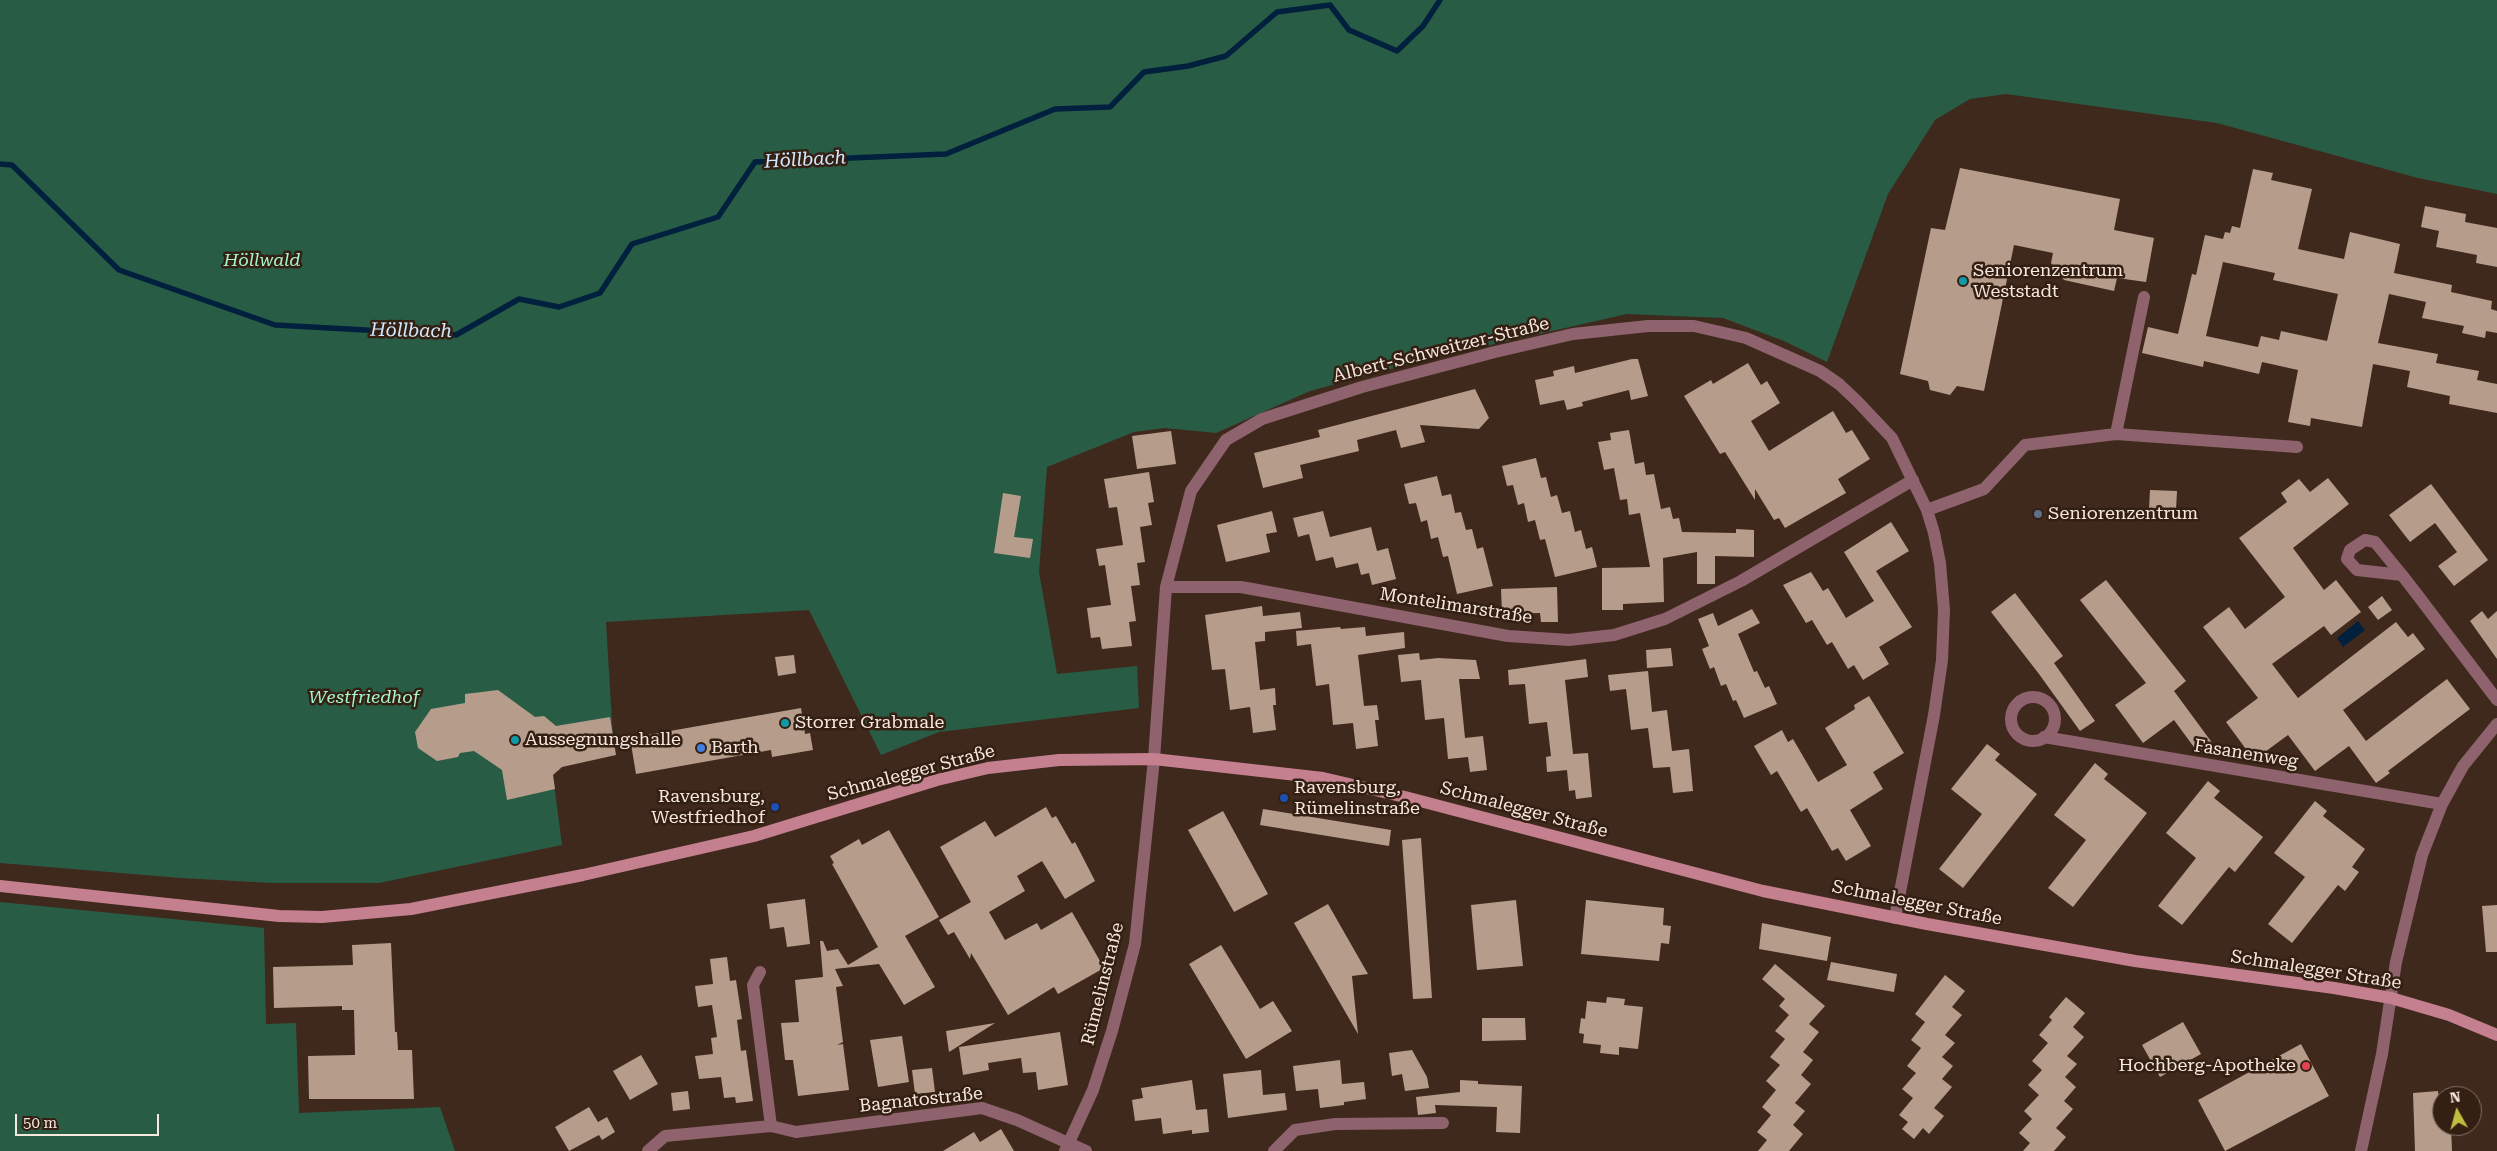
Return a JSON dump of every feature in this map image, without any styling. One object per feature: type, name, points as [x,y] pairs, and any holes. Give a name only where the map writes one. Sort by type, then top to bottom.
[{"type":"street","points":[[2116,434],[2144,297]]},
{"type":"street","name":"Albert-Schweitzer-Straße","points":[[1154,759],[1166,587],[1191,491],[1226,440],[1262,419],[1315,401],[1495,352],[1572,334],[1648,326],[1694,326],[1746,338],[1820,371],[1839,384],[1892,438],[1913,480],[1934,533],[1940,563],[1944,610],[1942,660],[1934,716],[1895,918]]},
{"type":"street","points":[[1926,510],[1984,489],[2025,445],[2116,434],[2297,447]]},
{"type":"street","name":"Montelimarstraße","points":[[1166,587],[1241,587],[1508,636],[1569,640],[1614,635],[1665,619],[1741,581],[1913,480]]},
{"type":"street","points":[[2402,575],[2497,700]]},
{"type":"street","points":[[2361,1151],[2391,998],[2396,962],[2422,855],[2442,804],[2463,766],[2497,724]]},
{"type":"street","name":"Fasanenweg","points":[[2044,738],[2442,804]]},
{"type":"street","name":"Schmalegger Straße","points":[[0,886],[279,916],[322,917],[411,909],[541,883],[754,836],[937,780],[988,768],[1059,760],[1154,759],[1323,778],[1405,797],[1763,891],[1895,918],[2135,961],[2334,988],[2391,998],[2449,1014],[2497,1035]]},
{"type":"street","name":"Rümelinstraße","points":[[1067,1147],[1096,1082],[1123,992],[1135,944],[1154,759]]},
{"type":"street","points":[[760,972],[753,985],[771,1126]]},
{"type":"street","name":"Bagnatostraße","points":[[648,1151],[665,1136],[771,1126],[796,1132],[982,1108],[1017,1120],[1067,1147],[1086,1151]]},
{"type":"street","points":[[1274,1151],[1295,1130],[1335,1124],[1443,1123]]},
{"type":"green space","name":"Höllwald","points":[[0,0],[2497,0],[2497,194],[2418,178],[2217,123],[2006,94],[1970,99],[1935,120],[1888,194],[1827,362],[1784,341],[1723,318],[1627,314],[1424,360],[1310,391],[1216,433],[1165,428],[1134,432],[1047,467],[1039,572],[1057,674],[1137,666],[1139,708],[939,732],[881,755],[809,610],[606,622],[614,755],[552,768],[562,845],[379,883],[272,883],[181,878],[0,863]]},
{"type":"green space","points":[[0,902],[264,928],[266,1024],[296,1023],[299,1113],[440,1107],[455,1151],[0,1151]]},
{"type":"water","points":[[2358,621],[2365,630],[2343,647],[2337,638]]},
{"type":"building","name":"Seniorenzentrum Weststadt","points":[[1960,168],[2120,199],[2114,230],[2154,238],[2146,282],[2117,278],[2114,291],[2064,280],[2051,263],[2053,253],[2014,245],[1984,391],[1957,386],[1950,395],[1930,390],[1928,381],[1900,374],[1931,228],[1945,230]]},
{"type":"building","points":[[2253,169],[2273,173],[2271,180],[2312,189],[2298,249],[2344,259],[2350,232],[2400,244],[2394,273],[2452,285],[2451,292],[2492,301],[2491,309],[2497,311],[2497,333],[2486,331],[2485,338],[2462,333],[2464,326],[2422,318],[2426,302],[2389,294],[2378,343],[2438,354],[2436,363],[2479,371],[2477,380],[2497,384],[2497,413],[2449,404],[2450,396],[2407,387],[2410,371],[2373,364],[2362,427],[2311,418],[2310,426],[2288,422],[2298,370],[2262,362],[2259,374],[2204,361],[2203,367],[2142,353],[2148,327],[2178,334],[2192,274],[2196,275],[2205,235],[2223,239],[2225,232],[2230,233],[2232,226],[2240,228]],"holes":[[[2223,262],[2275,273],[2273,280],[2338,294],[2327,341],[2281,331],[2279,340],[2261,336],[2258,347],[2206,336]]]},
{"type":"building","points":[[2425,206],[2466,214],[2465,222],[2497,228],[2497,267],[2476,263],[2477,255],[2436,247],[2439,231],[2421,227]]},
{"type":"building","points":[[1638,359],[1648,396],[1631,400],[1629,390],[1582,402],[1583,406],[1567,410],[1564,400],[1540,405],[1535,380],[1554,376],[1553,371],[1574,366],[1575,373]]},
{"type":"building","points":[[1748,363],[1761,385],[1767,381],[1780,403],[1751,421],[1769,451],[1833,411],[1846,433],[1852,430],[1870,459],[1838,479],[1846,493],[1785,528],[1779,518],[1774,520],[1755,489],[1755,500],[1725,452],[1720,454],[1684,396],[1711,380],[1713,384]]},
{"type":"building","points":[[1475,389],[1489,418],[1479,429],[1420,425],[1425,442],[1401,448],[1396,430],[1357,440],[1359,451],[1300,465],[1303,478],[1263,488],[1254,453],[1320,437],[1318,430]]},
{"type":"building","points":[[1629,430],[1635,464],[1644,462],[1646,475],[1654,474],[1661,509],[1670,507],[1673,519],[1679,518],[1682,532],[1736,533],[1736,529],[1754,530],[1754,557],[1715,556],[1715,584],[1697,584],[1697,552],[1663,558],[1664,602],[1623,604],[1623,610],[1602,610],[1602,568],[1650,567],[1640,513],[1629,515],[1627,499],[1620,500],[1614,468],[1604,470],[1598,442],[1611,440],[1610,433]]},
{"type":"building","points":[[1171,431],[1176,464],[1137,469],[1132,436]]},
{"type":"building","points":[[1536,458],[1541,478],[1546,477],[1551,497],[1557,495],[1562,513],[1570,511],[1575,532],[1581,530],[1586,549],[1592,547],[1597,567],[1555,577],[1545,539],[1540,540],[1535,520],[1528,522],[1524,503],[1518,505],[1513,485],[1507,486],[1502,466]]},
{"type":"building","points":[[1149,472],[1154,502],[1148,503],[1152,525],[1140,527],[1145,562],[1137,563],[1140,585],[1131,586],[1136,621],[1129,622],[1132,646],[1102,649],[1100,637],[1091,638],[1087,608],[1111,605],[1105,565],[1099,566],[1096,549],[1123,545],[1117,507],[1109,508],[1104,479]]},
{"type":"building","points":[[1437,476],[1442,496],[1451,494],[1455,513],[1461,512],[1466,530],[1472,529],[1477,549],[1483,547],[1493,586],[1457,594],[1448,556],[1443,557],[1438,537],[1431,539],[1427,520],[1421,522],[1416,503],[1409,504],[1404,484]]},
{"type":"building","points":[[2328,478],[2349,504],[2293,548],[2324,590],[2336,580],[2361,612],[2331,635],[2324,626],[2272,664],[2298,698],[2396,622],[2408,637],[2413,633],[2425,649],[2343,710],[2366,741],[2447,679],[2470,709],[2388,771],[2390,773],[2376,783],[2349,746],[2315,771],[2288,735],[2254,760],[2226,722],[2258,698],[2203,627],[2229,607],[2245,629],[2285,597],[2239,538],[2287,502],[2281,493],[2299,479],[2310,492]]},
{"type":"building","points":[[2431,484],[2488,560],[2454,586],[2438,566],[2457,552],[2435,523],[2410,542],[2389,515]]},
{"type":"building","points":[[2150,490],[2177,491],[2176,510],[2149,509]]},
{"type":"building","points":[[1003,493],[1021,496],[1014,537],[1033,539],[1030,558],[994,553]]},
{"type":"building","points":[[1272,511],[1277,532],[1266,534],[1270,552],[1226,562],[1217,525]]},
{"type":"building","points":[[1323,511],[1330,537],[1371,527],[1377,551],[1388,548],[1396,579],[1372,585],[1369,573],[1361,575],[1358,563],[1336,568],[1333,557],[1316,561],[1309,534],[1298,537],[1293,518]]},
{"type":"building","points":[[1891,522],[1909,551],[1876,571],[1912,627],[1879,647],[1889,664],[1863,680],[1854,665],[1848,669],[1832,642],[1827,645],[1812,620],[1806,623],[1783,585],[1811,572],[1823,591],[1828,588],[1846,618],[1874,601],[1844,552]]},
{"type":"building","points":[[2106,580],[2186,681],[2174,691],[2213,744],[2199,754],[2174,720],[2143,743],[2115,705],[2146,683],[2080,600]]},
{"type":"building","points":[[1557,587],[1558,622],[1541,622],[1540,613],[1502,614],[1501,589]]},
{"type":"building","points":[[2015,593],[2063,656],[2054,663],[2095,721],[2080,731],[1991,612]]},
{"type":"building","points":[[2382,596],[2392,610],[2378,620],[2368,607]]},
{"type":"building","points":[[1262,606],[1263,616],[1300,612],[1302,628],[1265,632],[1265,641],[1255,642],[1260,690],[1275,688],[1276,705],[1273,705],[1276,730],[1253,733],[1250,707],[1230,710],[1225,669],[1212,670],[1205,615]]},
{"type":"building","points":[[1752,609],[1760,623],[1738,634],[1754,672],[1757,671],[1765,688],[1769,686],[1777,704],[1744,718],[1736,700],[1733,701],[1726,684],[1721,686],[1714,667],[1710,669],[1702,649],[1709,646],[1698,619],[1713,613],[1718,626]]},
{"type":"building","points":[[2482,611],[2488,619],[2497,611],[2497,659],[2470,621]]},
{"type":"building","points":[[1340,627],[1341,629],[1365,627],[1366,636],[1404,632],[1405,648],[1358,655],[1364,706],[1377,705],[1379,720],[1375,720],[1378,746],[1356,749],[1353,723],[1333,725],[1329,684],[1316,686],[1311,644],[1297,646],[1296,631]]},
{"type":"building","points":[[1671,648],[1673,666],[1647,668],[1646,650]]},
{"type":"building","points":[[1419,653],[1420,660],[1438,658],[1476,660],[1480,679],[1459,679],[1465,738],[1483,736],[1487,770],[1470,772],[1468,757],[1448,759],[1444,718],[1425,720],[1421,680],[1401,682],[1398,655]]},
{"type":"building","points":[[794,655],[796,673],[778,676],[775,657]]},
{"type":"building","points":[[1586,659],[1588,677],[1565,680],[1573,754],[1588,753],[1592,797],[1576,799],[1575,790],[1569,791],[1567,770],[1547,772],[1546,757],[1551,756],[1547,722],[1529,724],[1525,684],[1509,685],[1508,670]]},
{"type":"building","points":[[1648,671],[1652,712],[1667,710],[1672,751],[1689,749],[1693,791],[1673,793],[1670,767],[1653,768],[1648,728],[1631,730],[1626,689],[1610,691],[1608,675]]},
{"type":"building","name":"Aussegnungshalle","points":[[498,690],[535,717],[544,716],[556,726],[610,717],[616,755],[562,767],[553,775],[555,789],[507,800],[502,770],[474,751],[460,753],[458,757],[437,761],[418,748],[415,732],[431,709],[465,703],[465,694]]},
{"type":"building","points":[[1869,696],[1904,753],[1873,772],[1883,789],[1850,810],[1871,846],[1846,861],[1838,848],[1832,851],[1807,808],[1801,812],[1777,771],[1771,775],[1754,746],[1782,730],[1788,742],[1793,739],[1818,782],[1847,765],[1825,728],[1855,709],[1854,705]]},
{"type":"building","name":"Barth","points":[[801,708],[805,734],[810,733],[813,750],[772,757],[771,750],[636,774],[630,738]]},
{"type":"building","points":[[1987,744],[2000,754],[1995,760],[2037,794],[1963,888],[1939,869],[1982,814],[1951,789]]},
{"type":"building","points":[[2095,763],[2108,774],[2104,779],[2147,813],[2073,907],[2048,888],[2086,840],[2054,815]]},
{"type":"building","points":[[2208,781],[2220,791],[2214,798],[2263,837],[2235,872],[2229,867],[2182,925],[2158,906],[2196,858],[2166,833]]},
{"type":"building","points":[[2315,801],[2327,811],[2323,816],[2365,849],[2352,867],[2359,872],[2345,891],[2338,885],[2292,943],[2268,924],[2305,877],[2274,853]]},
{"type":"building","points":[[1046,807],[1052,818],[1056,816],[1072,844],[1075,842],[1095,881],[1065,899],[1042,861],[1017,876],[1025,891],[989,912],[1005,940],[1037,923],[1041,930],[1072,912],[1104,968],[1058,994],[1054,987],[1008,1015],[971,953],[970,959],[954,932],[948,935],[939,920],[971,902],[940,847],[985,821],[995,837]]},
{"type":"building","points":[[1263,809],[1391,830],[1389,846],[1260,825]]},
{"type":"building","points":[[1223,811],[1268,894],[1234,912],[1188,830]]},
{"type":"building","points":[[889,830],[939,917],[905,936],[935,987],[904,1005],[879,964],[835,969],[843,986],[836,987],[843,1042],[837,1045],[843,1044],[849,1090],[798,1096],[793,1060],[785,1060],[781,1023],[799,1022],[795,980],[823,977],[820,941],[823,941],[827,951],[838,949],[848,965],[878,947],[832,864],[834,863],[830,856],[859,839],[862,845]]},
{"type":"building","points":[[1421,838],[1432,998],[1413,999],[1402,840]]},
{"type":"building","points":[[805,899],[810,944],[787,947],[784,927],[770,929],[767,904]]},
{"type":"building","points":[[1516,900],[1523,966],[1477,970],[1471,905]]},
{"type":"building","points":[[1586,900],[1664,908],[1663,925],[1671,926],[1669,944],[1661,943],[1659,961],[1581,954]]},
{"type":"building","points":[[1328,904],[1368,974],[1352,976],[1358,1034],[1294,923]]},
{"type":"building","points":[[2497,905],[2497,952],[2486,952],[2482,906]]},
{"type":"building","points":[[1762,923],[1831,937],[1827,961],[1759,949]]},
{"type":"building","points":[[391,943],[395,1032],[397,1032],[398,1050],[412,1050],[414,1099],[309,1099],[308,1056],[355,1055],[354,1010],[342,1010],[342,1006],[274,1008],[273,967],[353,965],[352,945]]},
{"type":"building","points":[[1221,945],[1260,1009],[1273,1001],[1292,1031],[1246,1059],[1189,964]]},
{"type":"building","points":[[727,957],[730,981],[736,980],[742,1019],[737,1020],[741,1051],[746,1050],[753,1101],[736,1103],[735,1097],[724,1098],[721,1077],[699,1079],[695,1056],[713,1054],[711,1038],[717,1037],[712,1005],[698,1007],[695,986],[713,984],[710,959]]},
{"type":"building","points":[[1831,962],[1897,974],[1894,992],[1827,980]]},
{"type":"building","points":[[1775,964],[1825,1006],[1809,1024],[1819,1032],[1803,1052],[1813,1060],[1801,1075],[1811,1084],[1795,1103],[1805,1111],[1793,1125],[1803,1134],[1789,1151],[1758,1151],[1767,1140],[1757,1132],[1771,1115],[1762,1107],[1776,1090],[1766,1081],[1780,1065],[1770,1057],[1785,1039],[1775,1031],[1789,1015],[1779,1006],[1785,999],[1762,979]]},
{"type":"building","points":[[1945,975],[1965,991],[1952,1007],[1962,1015],[1945,1035],[1955,1043],[1942,1057],[1953,1066],[1942,1079],[1952,1087],[1934,1108],[1944,1116],[1929,1134],[1923,1128],[1914,1139],[1902,1129],[1908,1122],[1899,1115],[1913,1098],[1902,1089],[1916,1073],[1907,1066],[1921,1048],[1911,1040],[1925,1022],[1915,1014]]},
{"type":"building","points":[[1607,997],[1625,999],[1624,1005],[1643,1007],[1638,1049],[1619,1047],[1619,1055],[1600,1053],[1601,1045],[1583,1043],[1584,1034],[1579,1033],[1581,1018],[1585,1019],[1587,1001],[1606,1003]]},
{"type":"building","points":[[2066,997],[2085,1013],[2073,1027],[2084,1037],[2067,1056],[2077,1064],[2065,1077],[2076,1087],[2064,1101],[2073,1109],[2056,1128],[2066,1137],[2054,1151],[2023,1151],[2030,1143],[2019,1133],[2032,1119],[2024,1111],[2039,1095],[2028,1085],[2042,1070],[2032,1061],[2048,1043],[2039,1035],[2052,1020],[2049,1017]]},
{"type":"building","points":[[1482,1018],[1525,1018],[1526,1040],[1482,1041]]},
{"type":"building","points":[[2183,1022],[2201,1054],[2160,1077],[2142,1045]]},
{"type":"building","points":[[995,1023],[949,1052],[946,1031]]},
{"type":"building","points":[[1060,1032],[1068,1085],[1038,1090],[1036,1072],[1023,1073],[1021,1058],[988,1063],[989,1070],[963,1075],[959,1047]]},
{"type":"building","points":[[902,1036],[909,1082],[878,1087],[870,1040]]},
{"type":"building","points":[[2301,1044],[2329,1096],[2225,1151],[2198,1100]]},
{"type":"building","points":[[1412,1050],[1427,1077],[1429,1088],[1405,1091],[1402,1074],[1392,1076],[1389,1053]]},
{"type":"building","points":[[641,1055],[658,1084],[630,1100],[613,1071]]},
{"type":"building","points":[[1340,1060],[1342,1084],[1364,1082],[1366,1099],[1344,1102],[1344,1105],[1320,1108],[1318,1089],[1296,1091],[1293,1066]]},
{"type":"building","points":[[932,1068],[935,1092],[915,1094],[912,1070]]},
{"type":"building","points":[[1261,1070],[1263,1095],[1285,1093],[1287,1110],[1228,1118],[1223,1074]]},
{"type":"building","points":[[1192,1080],[1196,1110],[1207,1109],[1209,1132],[1192,1134],[1192,1130],[1163,1134],[1161,1118],[1135,1121],[1132,1100],[1143,1098],[1141,1088]]},
{"type":"building","points":[[1460,1080],[1478,1081],[1478,1084],[1522,1086],[1520,1133],[1496,1132],[1497,1107],[1435,1105],[1436,1113],[1418,1115],[1416,1097],[1460,1092]]},
{"type":"building","points":[[688,1091],[690,1109],[673,1111],[671,1093]]},
{"type":"building","points":[[2432,1091],[2432,1136],[2451,1136],[2452,1151],[2415,1151],[2413,1093]]},
{"type":"building","points":[[589,1107],[598,1122],[607,1117],[615,1132],[602,1140],[599,1135],[569,1151],[555,1127]]},
{"type":"building","points":[[1001,1129],[1014,1151],[943,1151],[974,1132],[980,1142]]},
{"type":"waterway","name":"Höllbach","points":[[0,164],[12,165],[119,270],[275,325],[456,335],[519,299],[559,307],[600,293],[632,244],[718,217],[755,162],[946,154],[1055,109],[1110,107],[1144,72],[1188,66],[1226,56],[1277,12],[1330,5],[1349,30],[1397,51],[1423,26],[1440,0]]},
{"type":"place","name":"Seniorenzentrum Weststadt","points":[[1963,281]]},
{"type":"place","name":"Seniorenzentrum","points":[[2038,514]]},
{"type":"place","name":"Storrer Grabmale","points":[[785,723]]},
{"type":"place","name":"Aussegnungshalle","points":[[515,740]]},
{"type":"place","name":"Barth","points":[[701,748]]},
{"type":"place","name":"Ravensburg, Rümelinstraße","points":[[1284,798]]},
{"type":"place","name":"Ravensburg, Westfriedhof","points":[[775,807]]},
{"type":"place","name":"Hochberg-Apotheke","points":[[2306,1066]]},
{"type":"park label","name":"Westfriedhof","points":[[364,698]]}]
